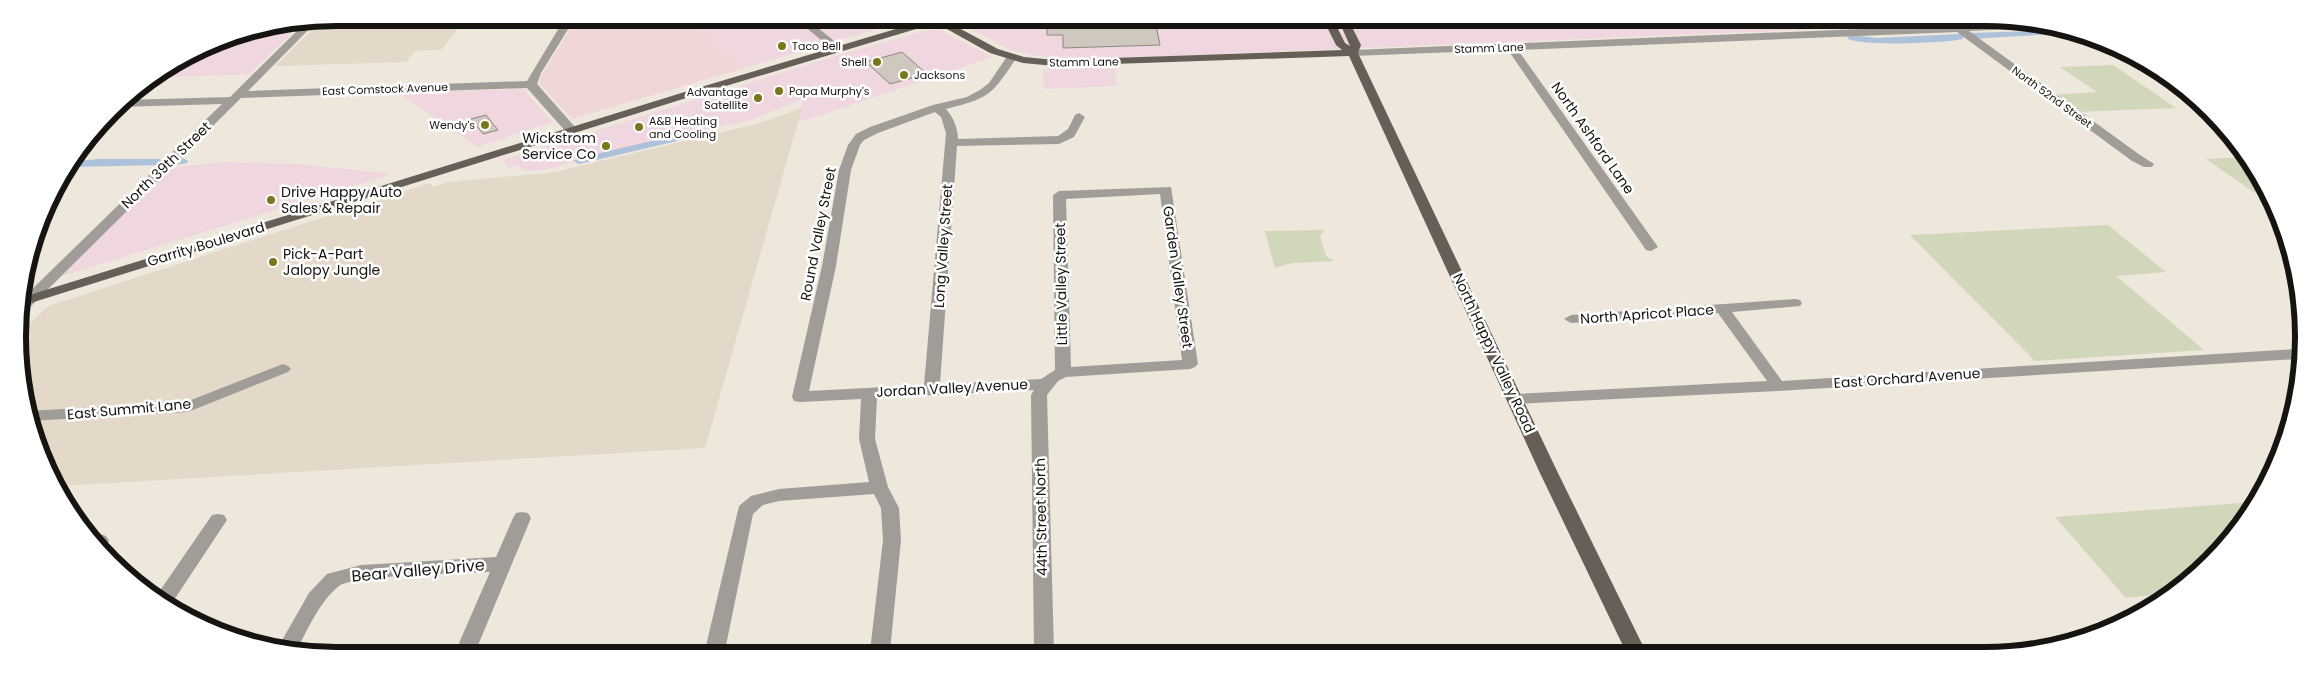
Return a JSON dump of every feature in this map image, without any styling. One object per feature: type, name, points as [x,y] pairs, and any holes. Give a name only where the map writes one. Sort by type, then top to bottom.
[{"type":"main road","name":"Garrity Boulevard","points":[[28,303],[571,130],[915,26]]},
{"type":"main road","name":"Stamm Lane","points":[[947,26],[994,51],[1012,57],[1055,64],[1353,53]]},
{"type":"main road","name":"North Happy Valley Road","points":[[1332,26],[1341,45],[1353,53],[1634,647]]},
{"type":"main road","name":"North Happy Valley Road","points":[[1346,26],[1356,45],[1353,53]]},
{"type":"street","points":[[565,26],[535,72],[532,84],[534,90],[571,130]]},
{"type":"street","points":[[809,26],[838,48]]},
{"type":"street","name":"Stamm Lane","points":[[1353,53],[1995,27]]},
{"type":"street","name":"North 39th Street","points":[[29,299],[306,28]]},
{"type":"street","name":"North 52nd Street","points":[[1958,28],[2136,158],[2148,164]]},
{"type":"street","name":"North Ashford Lane","points":[[1511,47],[1651,247]]},
{"type":"street","name":"Round Valley Street","points":[[800,397],[829,266],[845,170],[854,144],[860,137],[874,130],[984,92],[993,85],[1012,57]]},
{"type":"street","name":"East Comstock Avenue","points":[[132,103],[532,84]]},
{"type":"street","name":"Long Valley Street","points":[[932,389],[952,132],[946,116],[937,107]]},
{"type":"street","points":[[951,143],[1059,140],[1068,137],[1076,128],[1079,117]]},
{"type":"street","name":"Little Valley Street","points":[[1063,372],[1059,195],[1166,190]]},
{"type":"street","name":"Garden Valley Street","points":[[1166,190],[1190,364]]},
{"type":"street","name":"North Apricot Place","points":[[1571,319],[1795,304]]},
{"type":"street","name":"North Apricot Place","points":[[1723,309],[1778,386]]},
{"type":"street","name":"East Orchard Avenue","points":[[1516,400],[2294,354]]},
{"type":"street","name":"Jordan Valley Avenue","points":[[800,397],[1044,384],[1063,372],[1190,364]]},
{"type":"street","name":"East Summit Lane","points":[[37,416],[188,407],[283,369]]},
{"type":"street","name":"44th Street North","points":[[1044,384],[1039,395],[1044,647]]},
{"type":"street","points":[[869,392],[867,439],[879,487],[890,508],[892,540],[880,647]]},
{"type":"street","points":[[716,647],[745,511],[757,500],[779,495],[879,487]]},
{"type":"street","points":[[467,647],[522,518]]},
{"type":"street","points":[[167,596],[218,520]]},
{"type":"street","name":"Bear Valley Drive","points":[[291,643],[316,598],[334,579],[361,572],[502,564]]},
{"type":"shaded area","points":[[460,26],[441,50],[415,51],[406,62],[275,66],[315,27]]},
{"type":"shaded area","points":[[572,26],[697,26],[748,67],[572,119],[540,84],[540,78]]},
{"type":"shaded area","points":[[697,26],[887,26],[748,67]]},
{"type":"shaded area","points":[[965,26],[1895,26],[1071,60],[1011,50]]},
{"type":"shaded area","points":[[297,29],[249,74],[166,78],[199,58],[218,50],[256,37]]},
{"type":"shaded area","points":[[928,30],[940,30],[992,57],[807,120],[798,121],[803,99],[751,120],[627,148],[544,170],[523,171],[517,165],[508,168],[502,160],[832,57]]},
{"type":"shaded area","points":[[1114,66],[1117,86],[1044,89],[1043,69]]},
{"type":"shaded area","points":[[523,89],[552,122],[477,147],[398,93]]},
{"type":"shaded area","points":[[802,108],[705,448],[65,486],[58,474],[37,417],[32,397],[27,357],[26,327],[48,306],[430,183],[433,187],[448,182],[555,172],[760,123]]},
{"type":"shaded area","points":[[223,162],[298,164],[392,174],[62,276],[169,168]]},
{"type":"green space","points":[[2113,65],[2176,108],[2075,112],[2051,95],[2097,92],[2060,67]]},
{"type":"green space","points":[[2238,157],[2261,195],[2258,195],[2206,159]]},
{"type":"green space","points":[[2108,225],[2166,272],[2116,276],[2204,350],[2035,361],[1910,235]]},
{"type":"green space","points":[[1324,230],[1320,236],[1326,256],[1334,261],[1292,263],[1275,268],[1265,231]]},
{"type":"green space","points":[[2246,503],[2218,541],[2173,583],[2156,594],[2126,598],[2055,517]]},
{"type":"building","points":[[1047,26],[1156,26],[1160,45],[1063,48],[1063,35],[1047,35]]},
{"type":"building","points":[[902,52],[927,74],[890,84],[866,62]]},
{"type":"building","name":"Wendy's","points":[[486,115],[498,130],[483,134],[471,119]]},
{"type":"waterway","points":[[1970,36],[2048,33]]},
{"type":"waterway","points":[[1851,38],[1876,41],[1960,37]]},
{"type":"waterway","points":[[579,161],[703,132]]},
{"type":"waterway","points":[[175,162],[183,161]]},
{"type":"waterway","points":[[79,164],[159,162]]},
{"type":"place","name":"Taco Bell","points":[[782,46]]},
{"type":"place","name":"Shell","points":[[877,62]]},
{"type":"place","name":"Jacksons","points":[[904,75]]},
{"type":"place","name":"Papa Murphy's","points":[[779,91]]},
{"type":"place","name":"Advantage Satellite","points":[[758,98]]},
{"type":"place","name":"Wendy's","points":[[485,125]]},
{"type":"place","name":"A&B Heating and Cooling","points":[[639,127]]},
{"type":"place","name":"Wickstrom Service Co","points":[[606,146]]},
{"type":"place","name":"Drive Happy Auto Sales & Repair","points":[[271,200]]},
{"type":"place","name":"Pick-A-Part Jalopy Jungle","points":[[273,262]]}]
